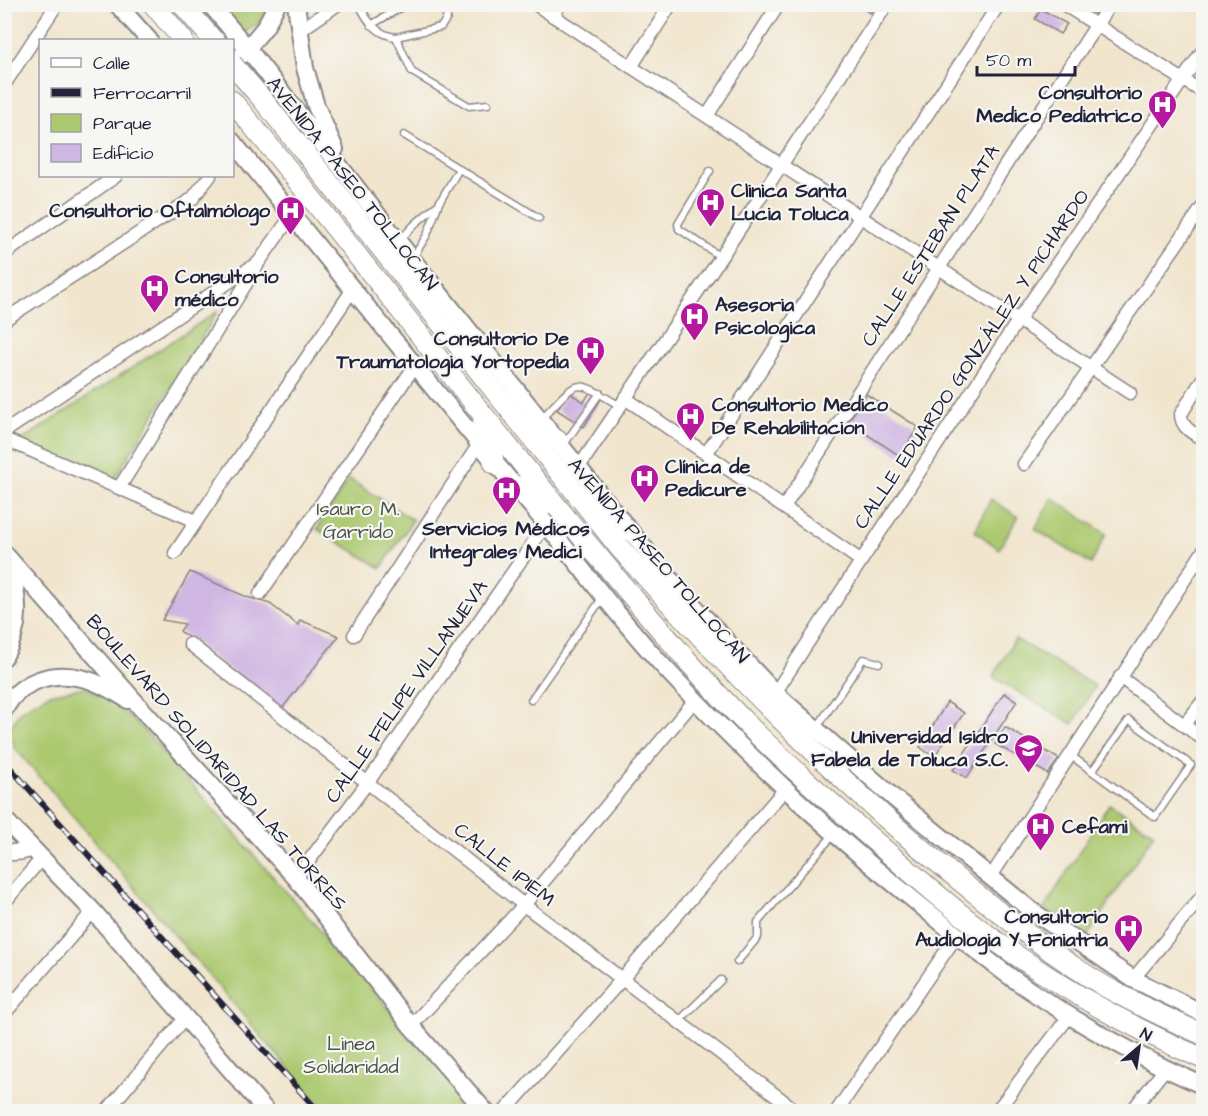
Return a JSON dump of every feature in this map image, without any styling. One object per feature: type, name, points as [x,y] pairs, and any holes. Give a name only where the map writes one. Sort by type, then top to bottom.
[{"type":"highway","points":[[182,4],[212,39]]},
{"type":"highway","points":[[157,10],[182,39]]},
{"type":"highway","name":"AVENIDA PASEO TOLLOCAN","points":[[234,67],[263,100],[619,547],[771,712],[873,807],[997,911],[1051,951],[1105,986],[1203,1035]]},
{"type":"highway","points":[[234,103],[482,416],[558,508],[657,627],[758,734],[850,821],[964,917],[1017,956],[1151,1036],[1203,1059]]},
{"type":"highway","points":[[482,416],[494,463]]},
{"type":"highway","points":[[516,418],[560,444]]},
{"type":"highway","points":[[512,484],[558,508]]},
{"type":"highway","points":[[606,502],[619,547]]},
{"type":"main road","points":[[117,4],[147,39]]},
{"type":"main road","points":[[188,39],[201,4]]},
{"type":"main road","name":"AVENIDA PASEO TOLLOCAN","points":[[210,4],[606,502],[680,591],[775,693],[894,798],[1032,911],[1133,979],[1203,1014]]},
{"type":"main road","points":[[234,63],[248,49],[277,4]]},
{"type":"main road","points":[[296,4],[305,68],[316,106],[344,170]]},
{"type":"main road","points":[[234,144],[414,367],[650,652],[785,789],[868,863],[1013,978],[1070,1015],[1165,1069],[1203,1086]]},
{"type":"main road","points":[[4,657],[14,637],[18,615],[18,603],[7,556]]},
{"type":"main road","name":"BOULEVARD SOLIDARIDAD LAS TORRES","points":[[7,556],[296,878],[411,1026],[486,1112]]},
{"type":"main road","points":[[4,710],[25,686],[37,680],[58,676],[81,677],[140,706]]},
{"type":"main road","points":[[5,819],[93,911],[267,1112]]},
{"type":"street","points":[[4,85],[57,4]]},
{"type":"street","points":[[299,31],[338,4]]},
{"type":"street","points":[[535,4],[1130,393]]},
{"type":"street","points":[[553,16],[560,4]]},
{"type":"street","points":[[631,67],[671,4]]},
{"type":"street","points":[[707,116],[779,4]]},
{"type":"street","points":[[579,467],[721,257],[887,4]]},
{"type":"street","points":[[706,454],[999,4]]},
{"type":"street","points":[[1063,4],[1203,93]]},
{"type":"street","name":"CALLE ESTEBAN PLATA","points":[[783,507],[1110,4]]},
{"type":"street","name":"CALLE EDUARDO GONZÁLEZ Y PICHARDO","points":[[775,693],[1019,319],[1203,49]]},
{"type":"street","points":[[4,254],[115,177]]},
{"type":"street","points":[[4,320],[192,200],[209,177]]},
{"type":"street","points":[[1024,464],[1203,205]]},
{"type":"street","points":[[119,488],[259,262],[292,215]]},
{"type":"street","points":[[4,432],[259,262]]},
{"type":"street","points":[[175,553],[353,289]]},
{"type":"street","points":[[261,594],[414,367]]},
{"type":"street","points":[[1203,377],[1180,414],[1185,428],[1203,440]]},
{"type":"street","points":[[623,402],[706,454],[860,560]]},
{"type":"street","points":[[4,439],[196,520]]},
{"type":"street","points":[[354,635],[479,444]]},
{"type":"street","name":"CALLE FELIPE VILLANUEVA","points":[[296,878],[368,782],[546,524]]},
{"type":"street","points":[[990,878],[1203,550]]},
{"type":"street","name":"CALLE IPIEM","points":[[190,644],[524,905],[798,1112]]},
{"type":"street","points":[[1120,677],[1203,740]]},
{"type":"street","points":[[411,1026],[524,905],[696,700]]},
{"type":"street","points":[[1184,725],[1203,700]]},
{"type":"street","points":[[504,1112],[623,978],[785,789]]},
{"type":"street","points":[[4,853],[37,854]]},
{"type":"street","points":[[4,903],[37,854]]},
{"type":"street","points":[[1133,979],[1203,894]]},
{"type":"street","points":[[4,1014],[93,911]]},
{"type":"street","points":[[836,1112],[957,935]]},
{"type":"street","points":[[996,1112],[1070,1015]]},
{"type":"street","points":[[106,1112],[185,1018]]},
{"type":"street","points":[[1131,1112],[1165,1069]]},
{"type":"lane","points":[[359,4],[370,25],[396,37],[441,27],[446,23],[445,12],[433,4]]},
{"type":"lane","points":[[370,25],[407,4]]},
{"type":"lane","points":[[396,37],[412,72],[469,106],[488,104]]},
{"type":"lane","points":[[404,135],[539,218]]},
{"type":"lane","points":[[412,259],[427,235],[439,203],[459,169]]},
{"type":"lane","points":[[710,171],[678,224],[679,229],[721,257]]},
{"type":"lane","points":[[399,242],[439,203]]},
{"type":"lane","points":[[541,419],[564,394],[576,386],[588,386],[623,402]]},
{"type":"lane","points":[[560,444],[600,393]]},
{"type":"lane","points":[[531,700],[604,597]]},
{"type":"lane","points":[[816,729],[863,659],[879,663]]},
{"type":"lane","points":[[1070,755],[1155,817],[1191,765],[1129,720],[1092,771]]},
{"type":"lane","points":[[737,962],[758,937],[758,922],[835,834]]},
{"type":"lane","points":[[679,1021],[721,980]]},
{"type":"green space","points":[[215,5],[270,5],[258,23],[239,34]]},
{"type":"green space","points":[[218,311],[112,483],[19,442]]},
{"type":"green space","name":"Isauro M. Garrido","points":[[349,479],[413,520],[381,568],[317,529]]},
{"type":"green space","points":[[1052,498],[1106,534],[1091,564],[1035,529]]},
{"type":"green space","points":[[991,499],[1018,517],[999,549],[975,531]]},
{"type":"green space","points":[[1015,639],[1095,686],[1073,724],[993,677]]},
{"type":"green space","name":"Linea Solidaridad","points":[[85,687],[115,704],[143,729],[479,1111],[325,1111],[14,747],[10,728],[21,710],[49,694]]},
{"type":"green space","points":[[1109,804],[1154,833],[1087,937],[1044,909]]},
{"type":"building","points":[[853,4],[875,4],[871,13]]},
{"type":"building","points":[[1081,4],[1102,4],[1095,14]]},
{"type":"building","points":[[1041,9],[1067,24],[1060,34],[1035,19]]},
{"type":"building","points":[[568,392],[584,402],[590,392],[601,399],[584,427],[557,410]]},
{"type":"building","points":[[866,394],[918,427],[900,456],[848,422]]},
{"type":"building","points":[[190,572],[247,597],[270,604],[298,625],[300,620],[339,636],[281,710],[180,631],[185,624],[162,620]]},
{"type":"building","points":[[1004,693],[1017,701],[967,778],[953,770]]},
{"type":"building","points":[[947,702],[964,713],[934,757],[920,747]]},
{"type":"building","points":[[1005,727],[1059,759],[1048,774],[995,744]]},
{"type":"railway","points":[[4,761],[319,1112]]},
{"type":"place","name":"Consultorio Medico Pediatrico","points":[[1163,130]]},
{"type":"place","name":"Clinica Santa Lucia Toluca","points":[[710,228]]},
{"type":"place","name":"Consultorio Oftalmólogo","points":[[291,236]]},
{"type":"place","name":"Consultorio médico","points":[[154,314]]},
{"type":"place","name":"Asesoria Psicologica","points":[[694,342]]},
{"type":"place","name":"Consultorio De Traumatologia Yortopedia","points":[[590,376]]},
{"type":"place","name":"Consultorio Medico De Rehabilitacion","points":[[691,442]]},
{"type":"place","name":"Clínica de Pedicure","points":[[644,504]]},
{"type":"place","name":"Servicios Médicos Integrales Medici","points":[[506,516]]},
{"type":"place","name":"Universidad Isidro Fabela de Toluca S.C.","points":[[1029,774]]},
{"type":"place","name":"Cefami","points":[[1041,852]]},
{"type":"place","name":"Consultorio Audiologia Y Foniatria","points":[[1129,954]]}]
